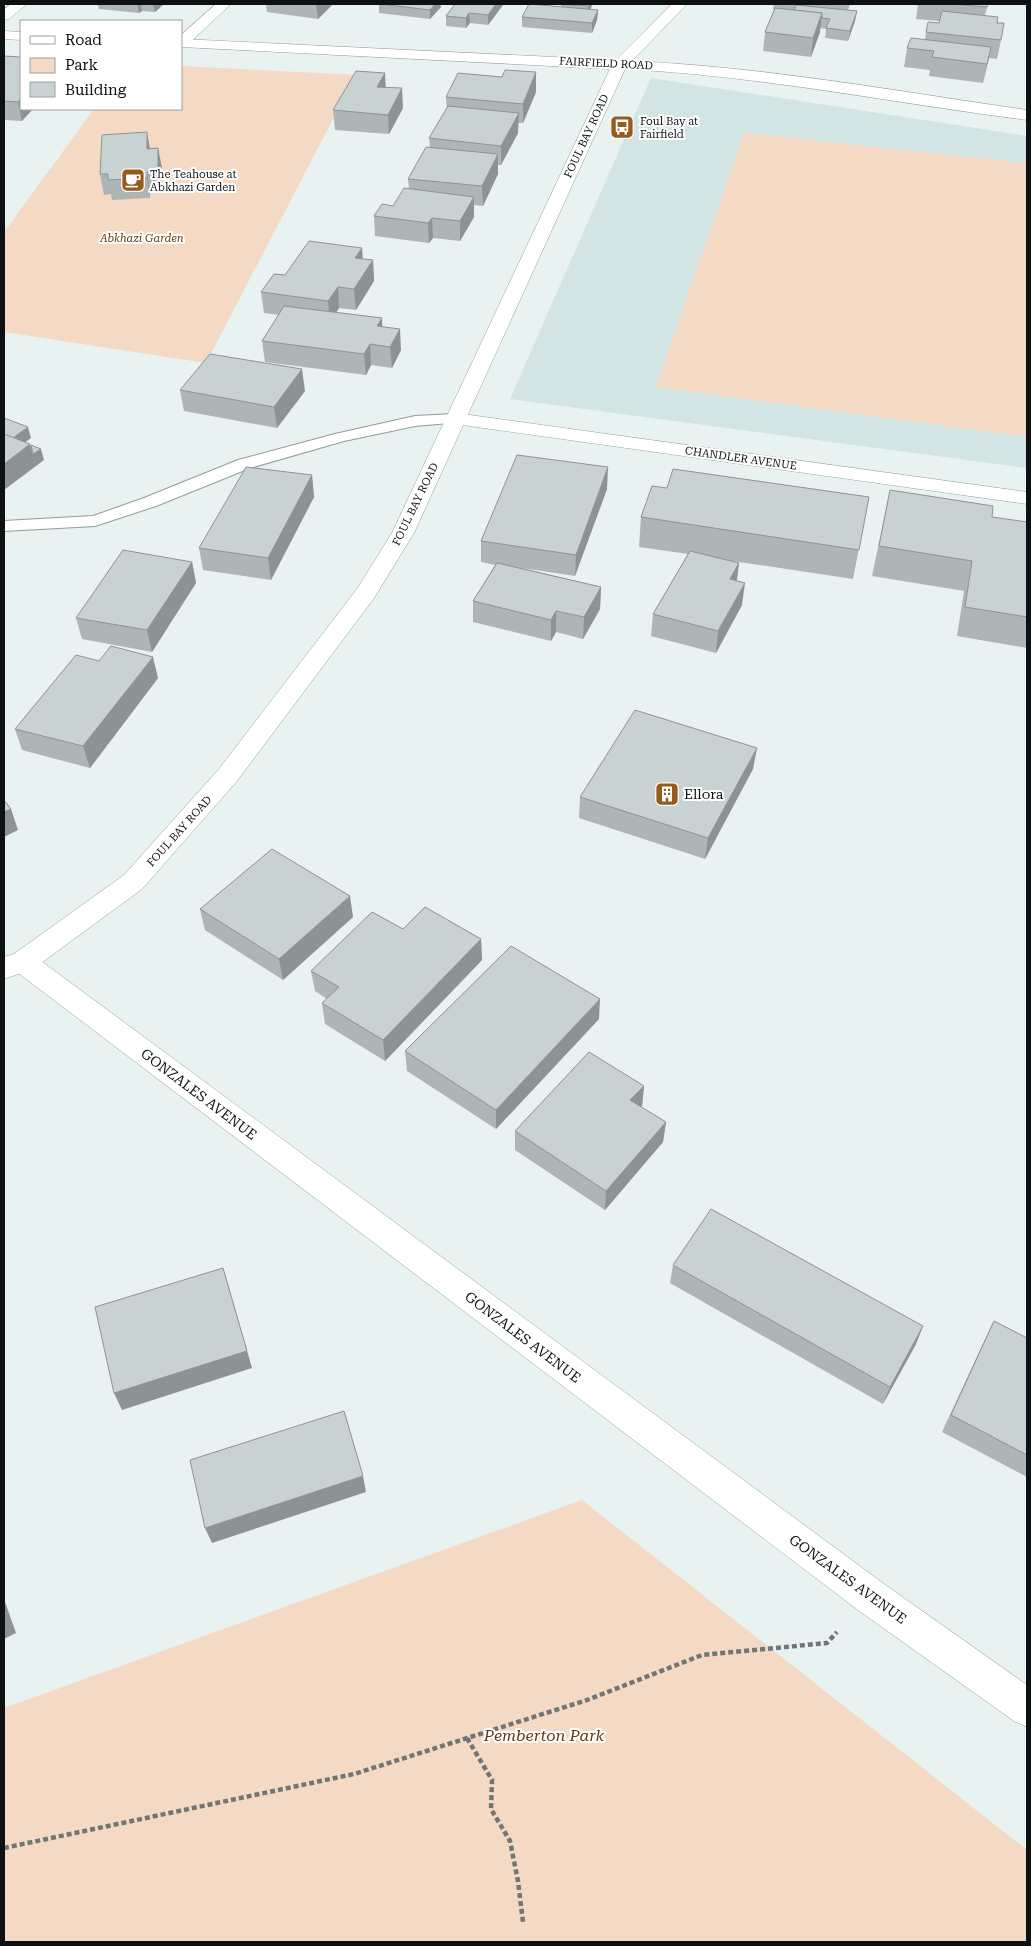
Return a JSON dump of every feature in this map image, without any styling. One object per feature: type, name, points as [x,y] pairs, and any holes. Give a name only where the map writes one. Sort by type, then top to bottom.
[{"type":"street","points":[[4,16],[20,4]]},
{"type":"street","points":[[182,42],[224,4]]},
{"type":"street","name":"FOUL BAY ROAD","points":[[13,965],[133,882],[228,775],[366,593],[403,533],[620,64],[680,4]]},
{"type":"street","points":[[4,35],[20,36]]},
{"type":"street","name":"FAIRFIELD ROAD","points":[[182,43],[620,64],[742,73],[1027,115]]},
{"type":"street","name":"CHANDLER AVENUE","points":[[455,419],[1027,498]]},
{"type":"street","name":"GONZALES AVENUE","points":[[13,965],[871,1597],[1027,1708]]},
{"type":"lane","points":[[4,526],[95,520],[150,502],[244,464],[341,438],[415,421],[455,419]]},
{"type":"path","points":[[4,1848],[354,1774],[587,1700],[702,1655],[827,1643],[871,1597]]},
{"type":"path","points":[[468,1738],[492,1780],[491,1809],[510,1841],[518,1881],[523,1922]]},
{"type":"shaded area","points":[[651,78],[1027,136],[1027,468],[510,399]]},
{"type":"green space","name":"Abkhazi Garden","points":[[182,66],[356,75],[206,363],[4,332],[4,232],[93,110],[182,110]]},
{"type":"green space","points":[[744,133],[1027,163],[1027,437],[656,387]]},
{"type":"green space","name":"Pemberton Park","points":[[582,1500],[1027,1850],[1027,1942],[4,1942],[4,1708]]},
{"type":"building","points":[[380,4],[435,4],[430,10]]},
{"type":"building","points":[[455,4],[496,4],[488,15],[469,13],[466,18],[446,16]]},
{"type":"building","points":[[529,4],[598,10],[592,23],[522,17]]},
{"type":"building","points":[[561,4],[589,4],[588,6]]},
{"type":"building","points":[[952,4],[988,4],[987,7]]},
{"type":"building","points":[[796,5],[857,11],[850,31],[826,28],[830,19],[822,18],[822,13],[794,10]]},
{"type":"building","points":[[775,8],[822,13],[813,38],[765,32]]},
{"type":"building","points":[[942,11],[998,17],[997,23],[1004,23],[1001,40],[926,32],[928,22],[939,23]]},
{"type":"building","points":[[911,38],[991,47],[987,64],[932,57],[934,51],[907,48]]},
{"type":"building","points":[[4,56],[20,57],[20,99],[18,102],[4,101]]},
{"type":"building","points":[[505,70],[536,72],[523,104],[446,97],[458,73],[502,77]]},
{"type":"building","points":[[356,71],[385,73],[377,87],[402,88],[388,115],[333,110]]},
{"type":"building","points":[[448,106],[519,113],[501,146],[429,138]]},
{"type":"building","points":[[147,132],[147,149],[158,148],[158,171],[147,172],[147,178],[108,180],[108,174],[100,174],[102,135]]},
{"type":"building","points":[[426,147],[498,154],[482,186],[408,179]]},
{"type":"building","points":[[404,188],[474,197],[460,221],[432,218],[428,223],[374,216],[382,204],[393,206]]},
{"type":"building","points":[[309,241],[362,248],[355,258],[373,260],[354,289],[338,287],[328,301],[261,292],[274,274],[285,275]]},
{"type":"building","points":[[284,306],[382,318],[377,326],[400,329],[390,347],[370,344],[364,354],[262,341]]},
{"type":"building","points":[[210,354],[302,369],[274,407],[180,390]]},
{"type":"building","points":[[4,418],[28,427],[13,438],[4,434]]},
{"type":"building","points":[[4,434],[30,444],[4,464]]},
{"type":"building","points":[[31,445],[41,449],[33,454]]},
{"type":"building","points":[[517,455],[608,467],[576,555],[481,541]]},
{"type":"building","points":[[246,467],[312,475],[268,558],[199,548]]},
{"type":"building","points":[[673,469],[869,497],[859,550],[641,517],[652,486],[667,488]]},
{"type":"building","points":[[890,490],[993,506],[992,517],[1027,522],[1027,617],[965,607],[972,561],[879,546]]},
{"type":"building","points":[[123,550],[192,562],[147,630],[76,618]]},
{"type":"building","points":[[690,551],[739,563],[730,579],[745,583],[718,631],[653,614]]},
{"type":"building","points":[[497,563],[601,587],[584,617],[556,611],[551,620],[473,601]]},
{"type":"building","points":[[111,646],[153,657],[83,746],[15,729],[76,655],[99,661]]},
{"type":"building","name":"Ellora","points":[[635,710],[757,748],[708,838],[580,797]]},
{"type":"building","points":[[4,800],[11,809],[4,812]]},
{"type":"building","points":[[272,849],[350,896],[279,959],[200,909]]},
{"type":"building","points":[[425,907],[481,939],[383,1040],[322,1003],[339,987],[311,971],[372,912],[403,929]]},
{"type":"building","points":[[511,946],[600,999],[496,1110],[405,1051]]},
{"type":"building","points":[[589,1052],[644,1086],[630,1100],[666,1122],[606,1191],[515,1131]]},
{"type":"building","points":[[711,1209],[923,1326],[890,1387],[673,1265]]},
{"type":"building","points":[[223,1268],[247,1351],[114,1393],[95,1307]]},
{"type":"building","points":[[994,1321],[1027,1338],[1027,1455],[951,1415]]},
{"type":"building","points":[[344,1411],[363,1476],[205,1528],[190,1460]]},
{"type":"place","name":"Foul Bay at Fairfield","points":[[622,127]]},
{"type":"place","name":"The Teahouse at Abkhazi Garden","points":[[133,180]]},
{"type":"place","name":"Ellora","points":[[667,794]]}]
